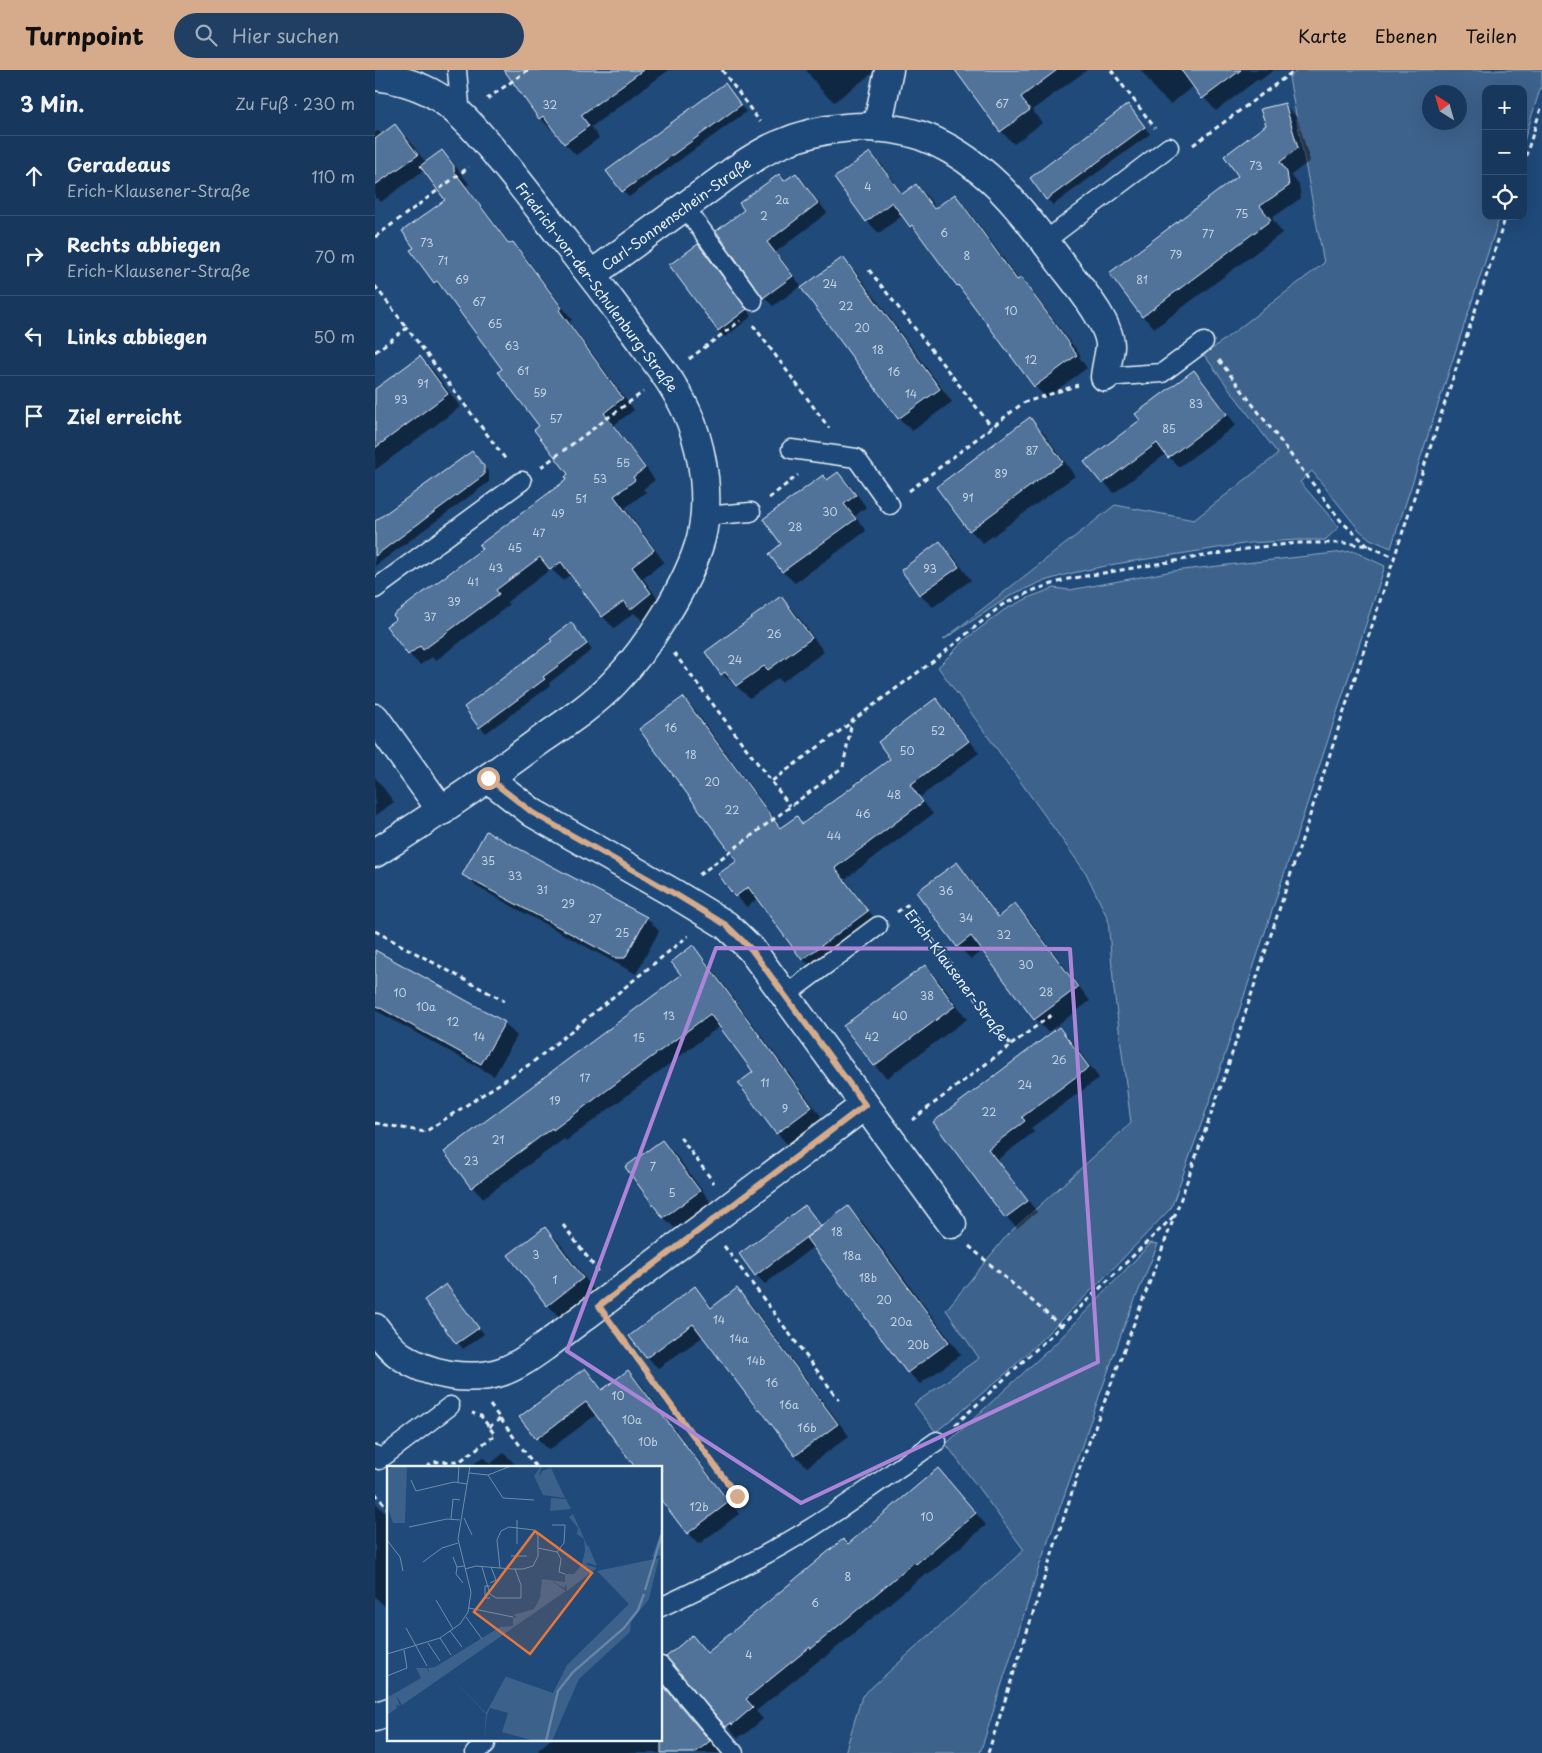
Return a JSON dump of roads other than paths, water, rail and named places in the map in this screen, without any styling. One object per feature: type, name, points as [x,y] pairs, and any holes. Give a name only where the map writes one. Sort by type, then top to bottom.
[{"type":"street","points":[[877,128],[889,70]]},
{"type":"street","name":"Friedrich-von-der-Schulenburg-Straße","points":[[375,76],[412,85],[440,98],[461,116],[492,149],[591,275],[666,375],[680,398],[694,432],[705,482],[701,538],[692,562],[675,597],[636,659],[593,703],[442,811],[375,853]]},
{"type":"street","name":"Carl-Sonnenschein-Straße","points":[[591,275],[732,172],[778,145],[801,136],[828,130],[853,128],[877,128],[918,135],[958,154],[983,172],[1045,241],[1099,315],[1107,332],[1110,346],[1105,377]]},
{"type":"street","points":[[375,718],[442,811]]},
{"type":"street","points":[[488,778],[533,813],[726,925],[751,949],[952,1224]]},
{"type":"street","points":[[375,1328],[387,1344],[401,1356],[418,1365],[455,1376],[477,1377],[501,1372],[524,1361],[865,1105]]},
{"type":"street","points":[[375,1717],[387,1713]]},
{"type":"lane","points":[[457,70],[461,116]]},
{"type":"lane","points":[[1045,241],[1169,147]]},
{"type":"lane","points":[[684,206],[750,308]]},
{"type":"lane","points":[[1105,377],[1162,372],[1204,342]]},
{"type":"lane","points":[[791,449],[856,458],[890,505]]},
{"type":"lane","points":[[375,589],[522,481]]},
{"type":"lane","points":[[704,516],[751,512]]},
{"type":"lane","points":[[784,996],[878,926]]},
{"type":"lane","points":[[375,1455],[379,1460],[450,1406]]},
{"type":"lane","points":[[663,1605],[775,1550],[849,1503],[937,1441]]},
{"type":"lane","points":[[663,1668],[734,1753]]}]
